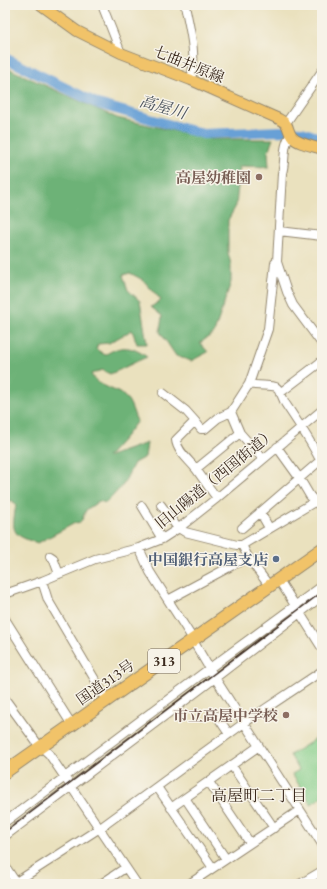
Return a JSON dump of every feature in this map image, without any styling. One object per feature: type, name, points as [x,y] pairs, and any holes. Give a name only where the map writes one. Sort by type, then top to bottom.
[{"type":"highway","name":"国道313号","points":[[5,772],[322,549]]},
{"type":"main road","name":"七曲井原線","points":[[42,5],[77,31],[121,53],[191,80],[279,119],[298,141],[322,149]]},
{"type":"street","points":[[102,5],[121,53]]},
{"type":"street","points":[[185,5],[194,55],[194,67],[191,80]]},
{"type":"street","points":[[322,71],[289,129],[286,142],[285,164],[282,173],[277,262],[293,305],[322,344]]},
{"type":"street","points":[[279,231],[322,236]]},
{"type":"street","points":[[163,393],[186,411],[201,429],[205,429],[218,418],[231,412],[249,384],[268,329],[275,263],[277,262]]},
{"type":"street","points":[[280,393],[322,361]]},
{"type":"street","points":[[242,528],[321,461],[276,386],[249,384]]},
{"type":"street","name":"旧山陽道（西国街道）","points":[[5,594],[42,581],[95,559],[139,548],[162,540],[217,498],[322,410]]},
{"type":"street","points":[[231,412],[240,433],[263,459]]},
{"type":"street","points":[[195,421],[176,442],[184,456],[196,468],[217,498]]},
{"type":"street","points":[[196,468],[240,433]]},
{"type":"street","points":[[277,447],[300,479],[310,496],[322,508]]},
{"type":"street","points":[[161,505],[179,528],[195,535],[242,545],[316,501]]},
{"type":"street","points":[[142,506],[162,540]]},
{"type":"street","points":[[260,512],[268,526]]},
{"type":"street","points":[[242,545],[248,558],[295,606],[322,648]]},
{"type":"street","points":[[139,548],[150,572],[215,678],[322,844]]},
{"type":"street","points":[[50,556],[53,558],[59,574]]},
{"type":"street","points":[[168,600],[248,558]]},
{"type":"street","points":[[42,581],[48,600],[107,700]]},
{"type":"street","points":[[5,822],[322,586]]},
{"type":"street","points":[[5,836],[322,596]]},
{"type":"street","points":[[5,619],[72,725]]},
{"type":"street","points":[[5,866],[15,883],[99,828],[244,723],[322,671]]},
{"type":"street","points":[[5,699],[41,747],[49,754],[137,884]]},
{"type":"street","points":[[217,716],[229,734]]},
{"type":"street","points":[[171,808],[259,746]]},
{"type":"street","points":[[232,766],[274,828]]},
{"type":"street","points":[[209,782],[250,843]]},
{"type":"street","points":[[157,787],[213,868]]},
{"type":"street","points":[[185,798],[226,859]]},
{"type":"street","points":[[195,883],[213,868],[300,810]]},
{"type":"street","points":[[101,884],[126,868]]},
{"type":"street","points":[[300,884],[322,871]]},
{"type":"green space","points":[[5,67],[117,118],[211,139],[273,139],[268,152],[269,167],[240,166],[236,206],[228,220],[228,253],[231,264],[231,282],[214,333],[200,343],[208,352],[191,361],[176,356],[160,332],[162,316],[151,307],[161,300],[143,280],[130,273],[123,275],[128,290],[140,301],[147,344],[137,344],[132,330],[109,343],[98,344],[96,349],[105,355],[116,349],[126,348],[136,350],[147,357],[110,374],[102,370],[91,374],[98,382],[124,396],[128,400],[137,421],[107,457],[147,443],[145,457],[134,463],[123,485],[106,503],[99,501],[86,510],[81,522],[75,523],[38,543],[22,537],[15,531],[14,520],[16,504],[11,500],[5,507]]},
{"type":"green space","points":[[322,735],[322,797],[311,804],[292,774],[299,770],[290,755]]},
{"type":"waterway","name":"高屋川","points":[[5,58],[98,104],[203,134],[280,131],[302,132],[322,139]]},
{"type":"railway","points":[[5,832],[322,592]]},
{"type":"place","name":"高屋幼稚園","points":[[259,177]]},
{"type":"place","name":"中国銀行高屋支店","points":[[276,559]]},
{"type":"place","name":"市立高屋中学校","points":[[286,715]]},
{"type":"district","name":"高屋町二丁目","points":[[259,795]]}]
